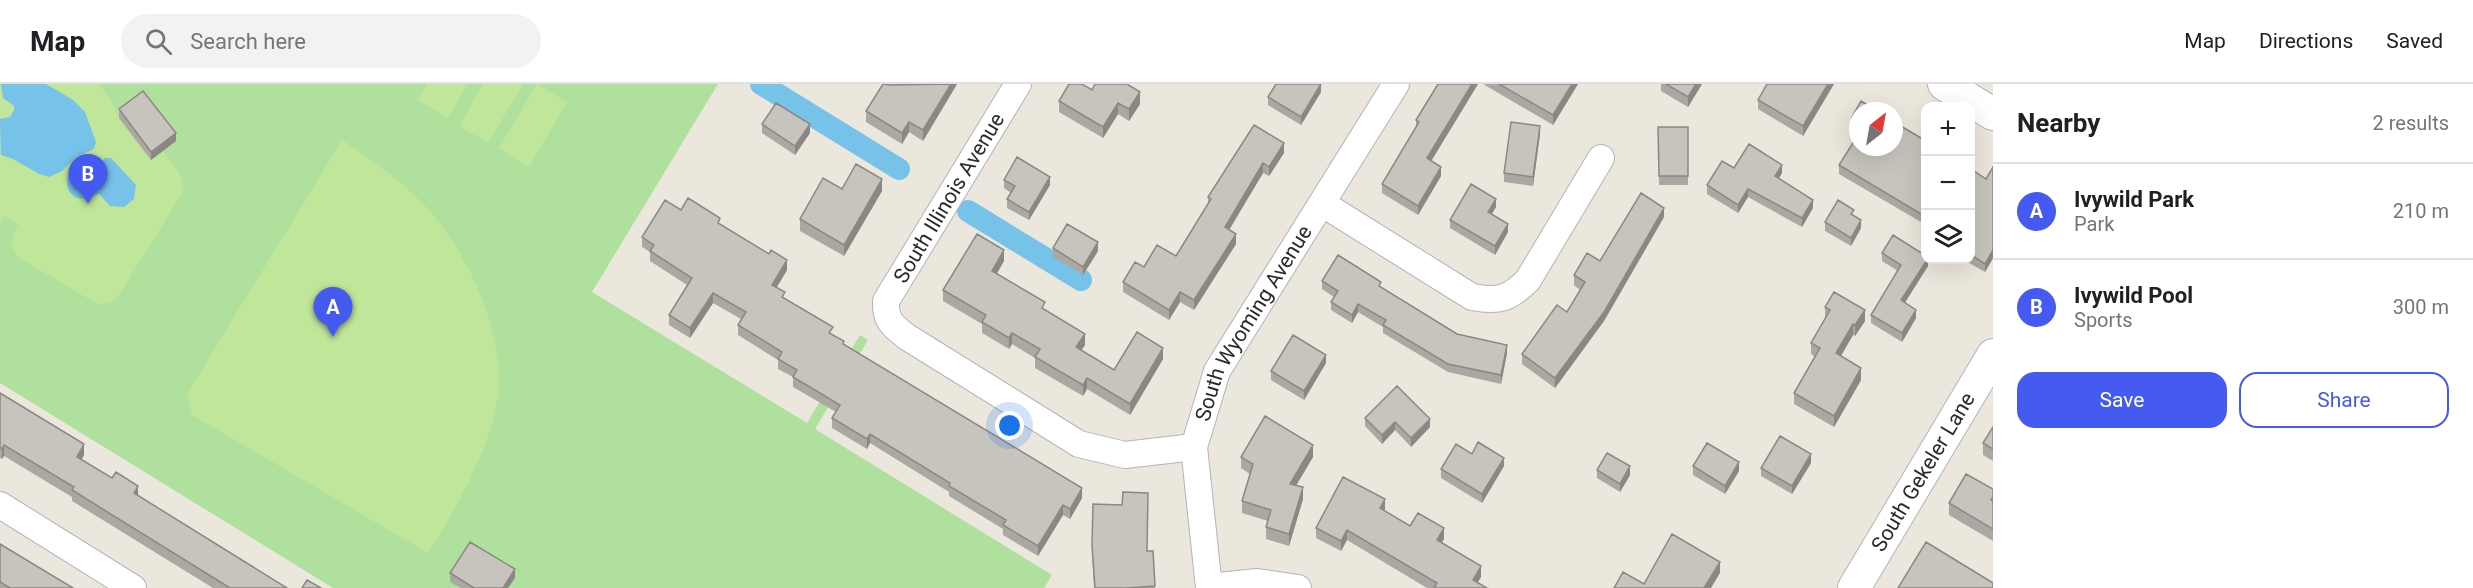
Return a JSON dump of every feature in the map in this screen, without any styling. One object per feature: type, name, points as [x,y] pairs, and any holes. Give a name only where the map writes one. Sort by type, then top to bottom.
[{"type":"street","name":"South Illinois Avenue","points":[[1018,84],[886,301],[885,315],[907,338],[1079,444],[1125,454],[1194,447]]},
{"type":"street","name":"South Wyoming Avenue","points":[[1209,588],[1194,447],[1217,371],[1396,84]]},
{"type":"street","points":[[1944,84],[1993,114]]},
{"type":"street","points":[[1323,204],[1472,297],[1488,300],[1503,298],[1516,292],[1528,280],[1601,158]]},
{"type":"street","name":"South Gekeler Lane","points":[[1854,588],[1993,356]]},
{"type":"street","points":[[0,505],[134,588]]},
{"type":"street","points":[[1209,588],[1257,582],[1298,588]]},
{"type":"green space","points":[[0,84],[718,84],[592,292],[807,423],[860,335],[868,340],[815,429],[1052,575],[1044,588],[333,588],[0,383]]},
{"type":"green space","points":[[0,84],[99,84],[109,97],[119,117],[143,99],[176,141],[163,151],[180,175],[183,192],[116,300],[105,304],[94,302],[18,257],[15,253],[12,241],[18,225],[4,216],[0,223]]},
{"type":"green space","points":[[427,84],[468,84],[448,118],[418,100]]},
{"type":"green space","points":[[483,84],[523,84],[488,143],[459,126]]},
{"type":"green space","points":[[537,84],[567,102],[529,167],[499,148]]},
{"type":"green space","points":[[342,140],[397,180],[427,208],[442,226],[456,247],[481,295],[496,346],[499,371],[498,395],[488,436],[461,498],[428,553],[192,415],[187,394]]},
{"type":"water","points":[[1,84],[46,84],[73,100],[85,112],[96,142],[94,149],[76,157],[62,171],[49,177],[1,155],[0,119],[10,117],[14,106],[3,98]]},
{"type":"water","points":[[105,158],[111,158],[136,185],[134,199],[124,207],[110,206],[99,194],[78,198],[68,189],[67,180],[71,170],[80,167],[97,167]]},
{"type":"building","points":[[883,84],[951,84],[923,130],[909,122],[902,133],[866,111]]},
{"type":"building","points":[[1069,84],[1082,84],[1092,90],[1095,84],[1127,84],[1140,92],[1129,109],[1118,103],[1103,127],[1059,101]]},
{"type":"building","points":[[1276,84],[1321,84],[1301,117],[1268,97]]},
{"type":"building","points":[[1438,84],[1472,84],[1427,158],[1441,167],[1418,206],[1382,184],[1419,122],[1416,120]]},
{"type":"building","points":[[1499,84],[1572,84],[1553,115]]},
{"type":"building","points":[[1666,84],[1696,84],[1688,97]]},
{"type":"building","points":[[1767,84],[1828,84],[1803,126],[1758,100]]},
{"type":"building","points":[[143,91],[176,133],[151,152],[119,109]]},
{"type":"building","points":[[776,103],[810,124],[795,146],[762,124]]},
{"type":"building","points":[[1511,122],[1540,126],[1533,177],[1504,173]]},
{"type":"building","points":[[1254,125],[1284,143],[1269,167],[1263,163],[1225,227],[1236,234],[1194,300],[1180,292],[1169,310],[1123,282],[1135,262],[1144,267],[1157,245],[1176,256],[1211,199],[1208,197]]},
{"type":"building","points":[[1658,127],[1688,127],[1688,176],[1659,176]]},
{"type":"building","points":[[1903,127],[1921,138],[1921,214],[1839,165],[1849,149],[1849,156],[1903,156]]},
{"type":"building","points":[[1749,144],[1782,165],[1775,176],[1813,200],[1802,218],[1748,189],[1738,205],[1707,185],[1722,161],[1734,168]]},
{"type":"building","points":[[1017,157],[1050,177],[1029,212],[1007,199],[1015,186],[1004,180]]},
{"type":"building","points":[[856,164],[882,179],[844,245],[800,219],[823,178],[842,189]]},
{"type":"building","points":[[1993,167],[1993,250],[1985,264],[1975,258],[1975,172],[1986,179]]},
{"type":"building","points":[[1471,184],[1496,199],[1488,212],[1508,224],[1495,246],[1450,220]]},
{"type":"building","points":[[1641,193],[1664,208],[1604,312],[1555,378],[1522,354],[1557,305],[1567,312],[1585,282],[1574,275],[1587,253],[1600,261]]},
{"type":"building","points":[[688,198],[720,218],[718,223],[769,254],[771,250],[787,260],[772,285],[785,292],[782,297],[833,327],[829,333],[844,341],[843,344],[1082,488],[1070,509],[1063,505],[1038,546],[1003,525],[1006,520],[949,486],[950,483],[870,434],[867,439],[832,418],[840,405],[793,377],[797,370],[778,359],[782,352],[738,325],[746,312],[713,293],[690,328],[669,315],[692,278],[650,251],[654,245],[642,237],[665,200],[681,210]]},
{"type":"building","points":[[1838,200],[1854,210],[1851,214],[1861,220],[1851,238],[1825,222]]},
{"type":"building","points":[[1067,224],[1098,242],[1083,267],[1053,248]]},
{"type":"building","points":[[977,234],[1004,250],[992,271],[1045,302],[1042,308],[1085,334],[1076,347],[1114,370],[1137,332],[1163,348],[1130,404],[1087,378],[1083,385],[1035,357],[1040,349],[1012,333],[1009,338],[982,322],[986,315],[943,290]]},
{"type":"building","points":[[1893,235],[1921,253],[1921,264],[1924,264],[1901,300],[1916,310],[1902,333],[1871,315],[1901,265],[1882,253]]},
{"type":"building","points":[[1338,255],[1381,282],[1379,286],[1457,334],[1507,345],[1501,375],[1448,364],[1383,325],[1386,320],[1358,304],[1352,315],[1331,302],[1338,291],[1322,281]]},
{"type":"building","points":[[1834,292],[1865,310],[1855,325],[1853,324],[1836,353],[1861,368],[1834,416],[1794,393],[1820,348],[1811,343],[1830,310],[1825,307]]},
{"type":"building","points":[[1293,335],[1326,355],[1304,391],[1271,371]]},
{"type":"building","points":[[1397,386],[1430,419],[1411,438],[1395,422],[1382,435],[1365,418]]},
{"type":"building","points":[[0,393],[84,444],[77,457],[112,478],[116,472],[138,486],[134,493],[287,588],[230,588],[72,490],[74,487],[4,445],[2,449],[0,447]]},
{"type":"building","points":[[1265,416],[1313,445],[1290,484],[1303,487],[1289,534],[1266,527],[1271,510],[1242,501],[1253,464],[1241,457]]},
{"type":"building","points":[[1993,427],[1993,449],[1983,443]]},
{"type":"building","points":[[1780,436],[1811,454],[1792,486],[1761,468]]},
{"type":"building","points":[[1478,442],[1504,458],[1482,494],[1441,469],[1456,444],[1472,454]]},
{"type":"building","points":[[1707,443],[1739,462],[1725,486],[1693,466]]},
{"type":"building","points":[[1607,453],[1630,466],[1620,484],[1597,470]]},
{"type":"building","points":[[1966,474],[1993,489],[1991,500],[1993,501],[1993,529],[1949,503]]},
{"type":"building","points":[[1343,477],[1385,499],[1380,508],[1410,526],[1418,513],[1444,528],[1437,540],[1481,566],[1473,580],[1487,588],[1434,588],[1437,583],[1347,530],[1341,541],[1316,528]]},
{"type":"building","points":[[1123,492],[1148,493],[1147,551],[1153,551],[1155,586],[1095,588],[1092,545],[1093,504],[1122,505]]},
{"type":"building","points":[[1672,534],[1720,562],[1704,588],[1614,588],[1623,572],[1644,584]]},
{"type":"building","points":[[470,542],[515,569],[503,588],[474,588],[450,573]]},
{"type":"building","points":[[1926,542],[1993,583],[1993,588],[1898,588]]},
{"type":"building","points":[[0,544],[73,588],[10,588],[0,582]]},
{"type":"building","points":[[307,580],[321,588],[302,588]]},
{"type":"waterway","points":[[761,84],[899,169]]},
{"type":"waterway","points":[[968,211],[1081,280]]},
{"type":"place","name":"Ivywild Pool","points":[[88,204]]},
{"type":"place","name":"Ivywild Park","points":[[333,337]]}]
